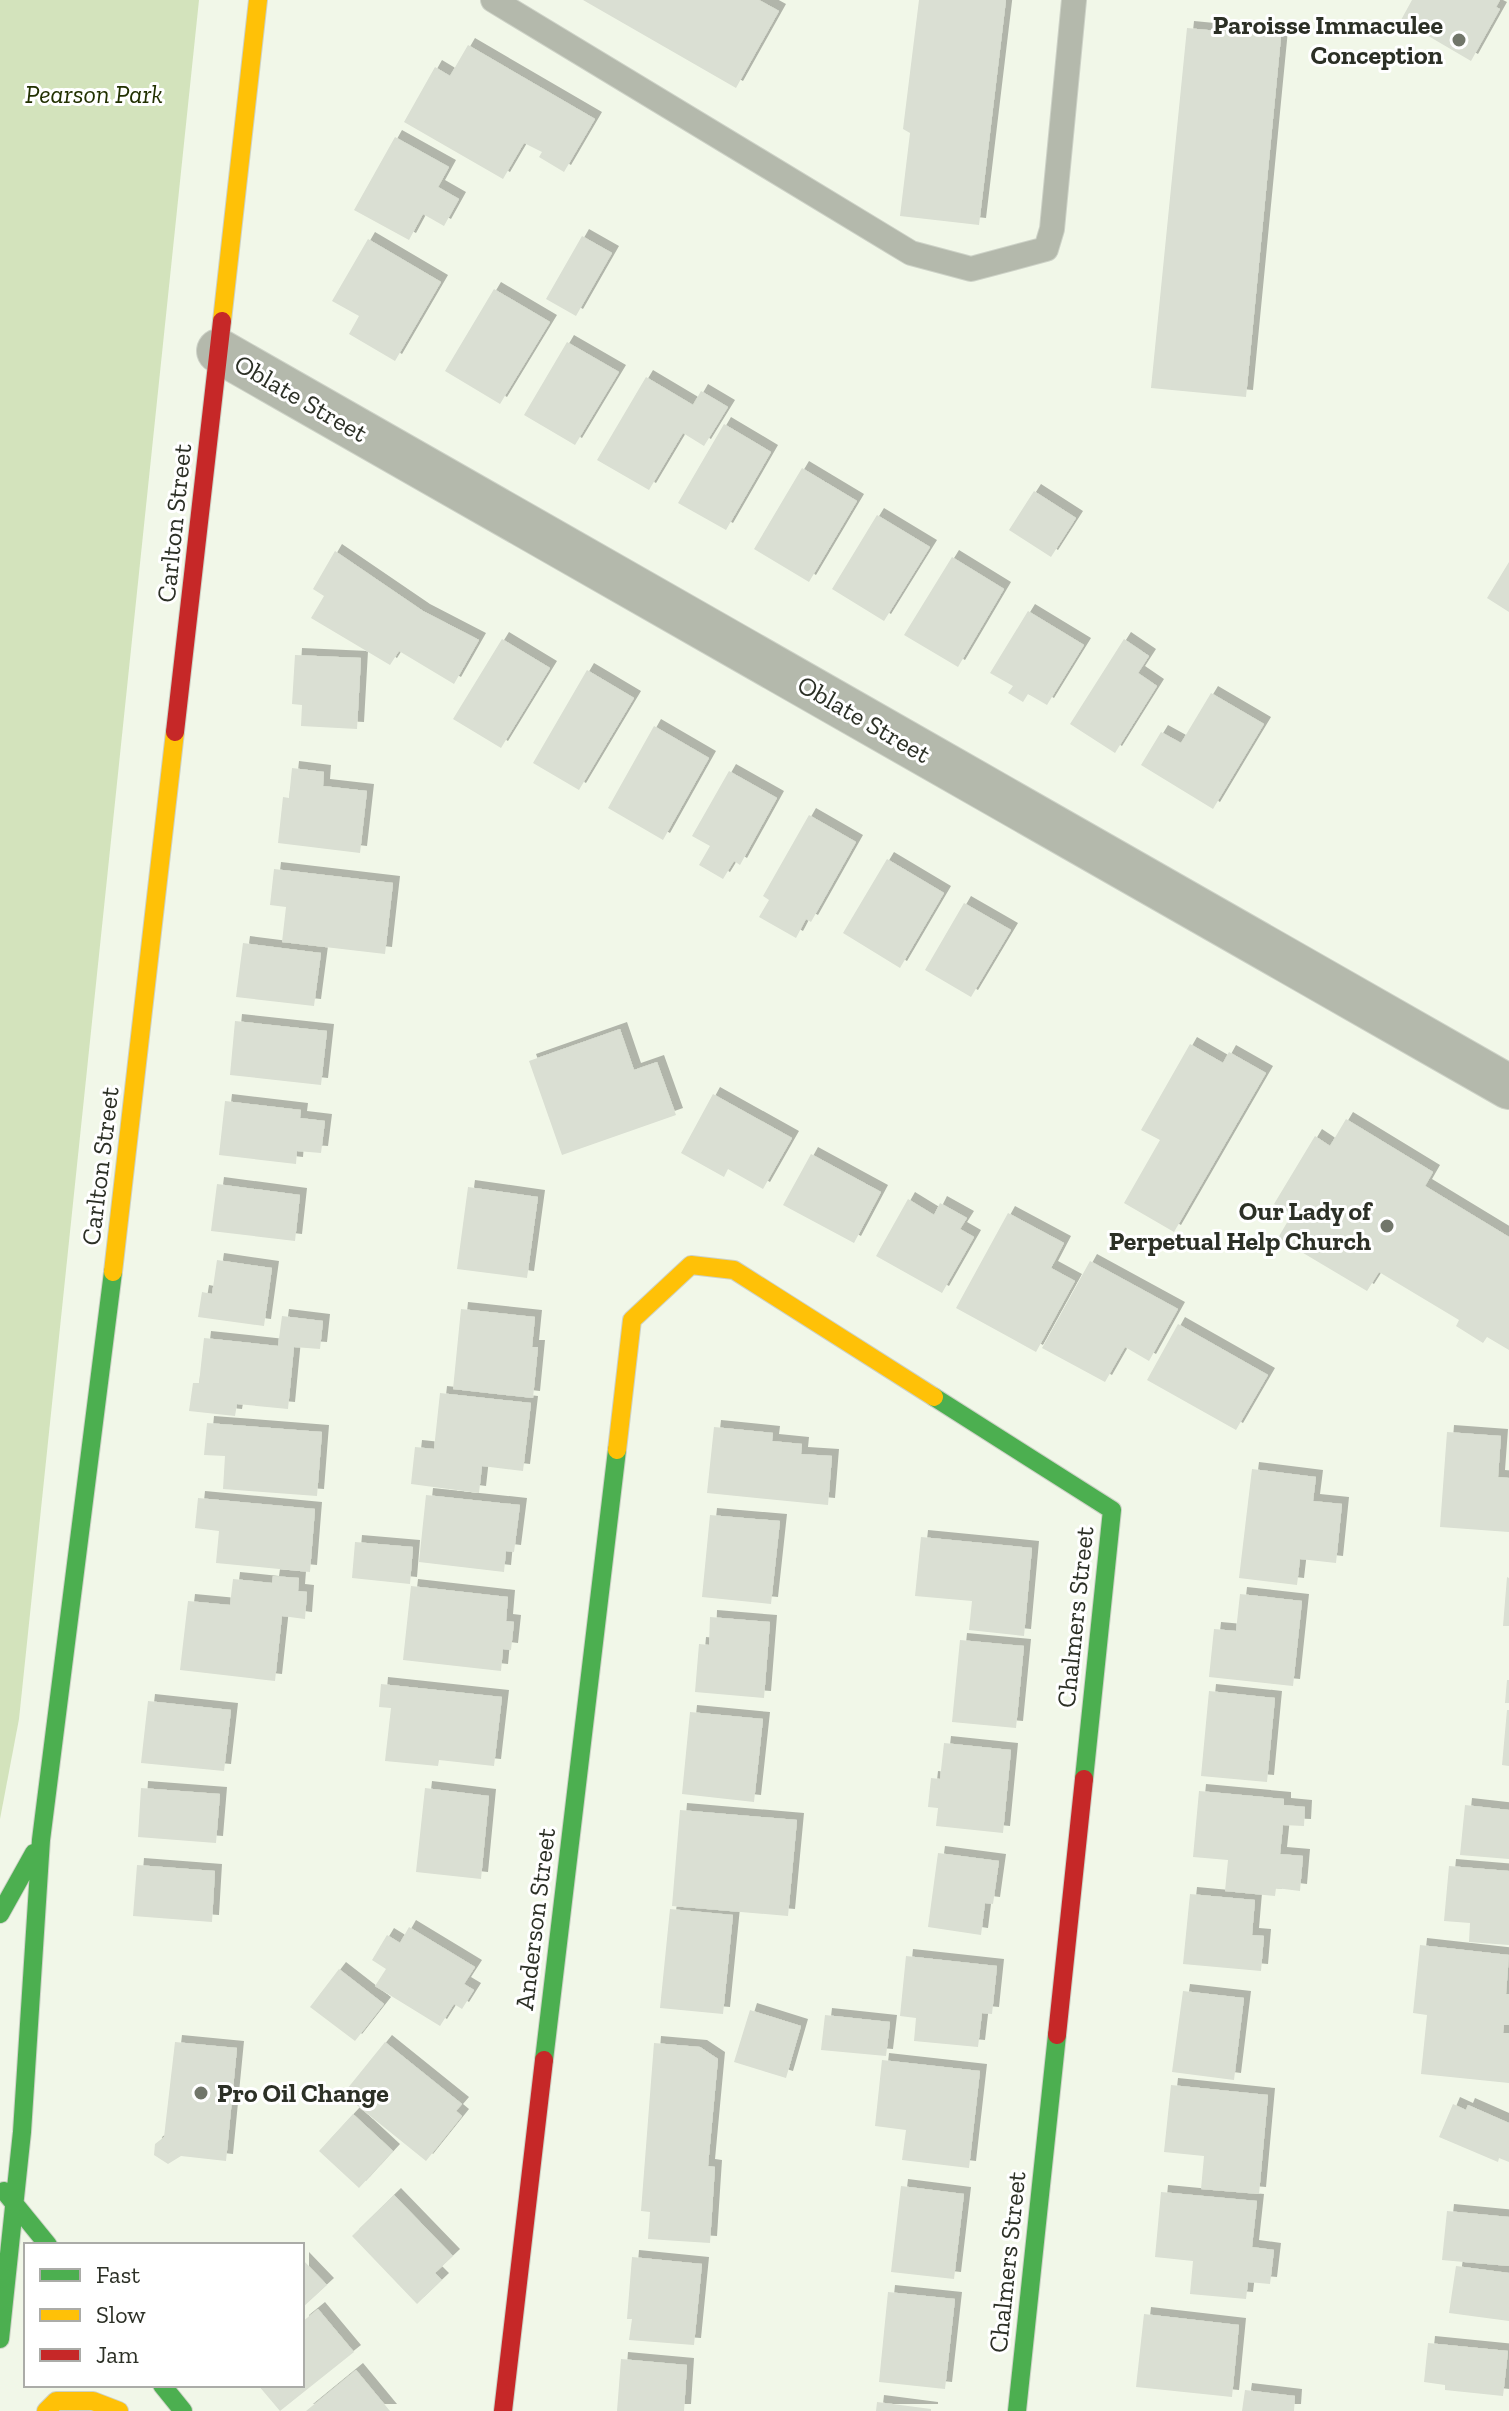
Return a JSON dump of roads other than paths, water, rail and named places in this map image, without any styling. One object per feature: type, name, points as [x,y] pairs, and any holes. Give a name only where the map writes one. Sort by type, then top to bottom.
[{"type":"main road","name":"Carlton Street","points":[[0,2339],[22,2132],[41,1840],[129,1144],[258,0]]},
{"type":"main road","name":"Chalmers Street","points":[[619,1432],[632,1320],[691,1265],[734,1270],[1112,1510],[1017,2411]]},
{"type":"main road","name":"Anderson Street","points":[[503,2411],[619,1432]]},
{"type":"main road","points":[[0,1914],[41,1840]]},
{"type":"main road","points":[[0,2186],[46,2243]]},
{"type":"main road","points":[[164,2387],[183,2411]]},
{"type":"main road","points":[[46,2411],[56,2401],[93,2401],[119,2411]]},
{"type":"street","name":"Oblate Street","points":[[219,351],[1509,1087]]},
{"type":"lane","points":[[493,0],[911,253],[971,269],[1046,249],[1052,229],[1074,0]]},
{"type":"place","name":"Paroisse Immaculee Conception","points":[[1459,40]]},
{"type":"place","name":"Our Lady of Perpetual Help Church","points":[[1387,1226]]},
{"type":"place","name":"Pro Oil Change","points":[[201,2093]]},
{"type":"park label","name":"Pearson Park","points":[[94,94]]}]
